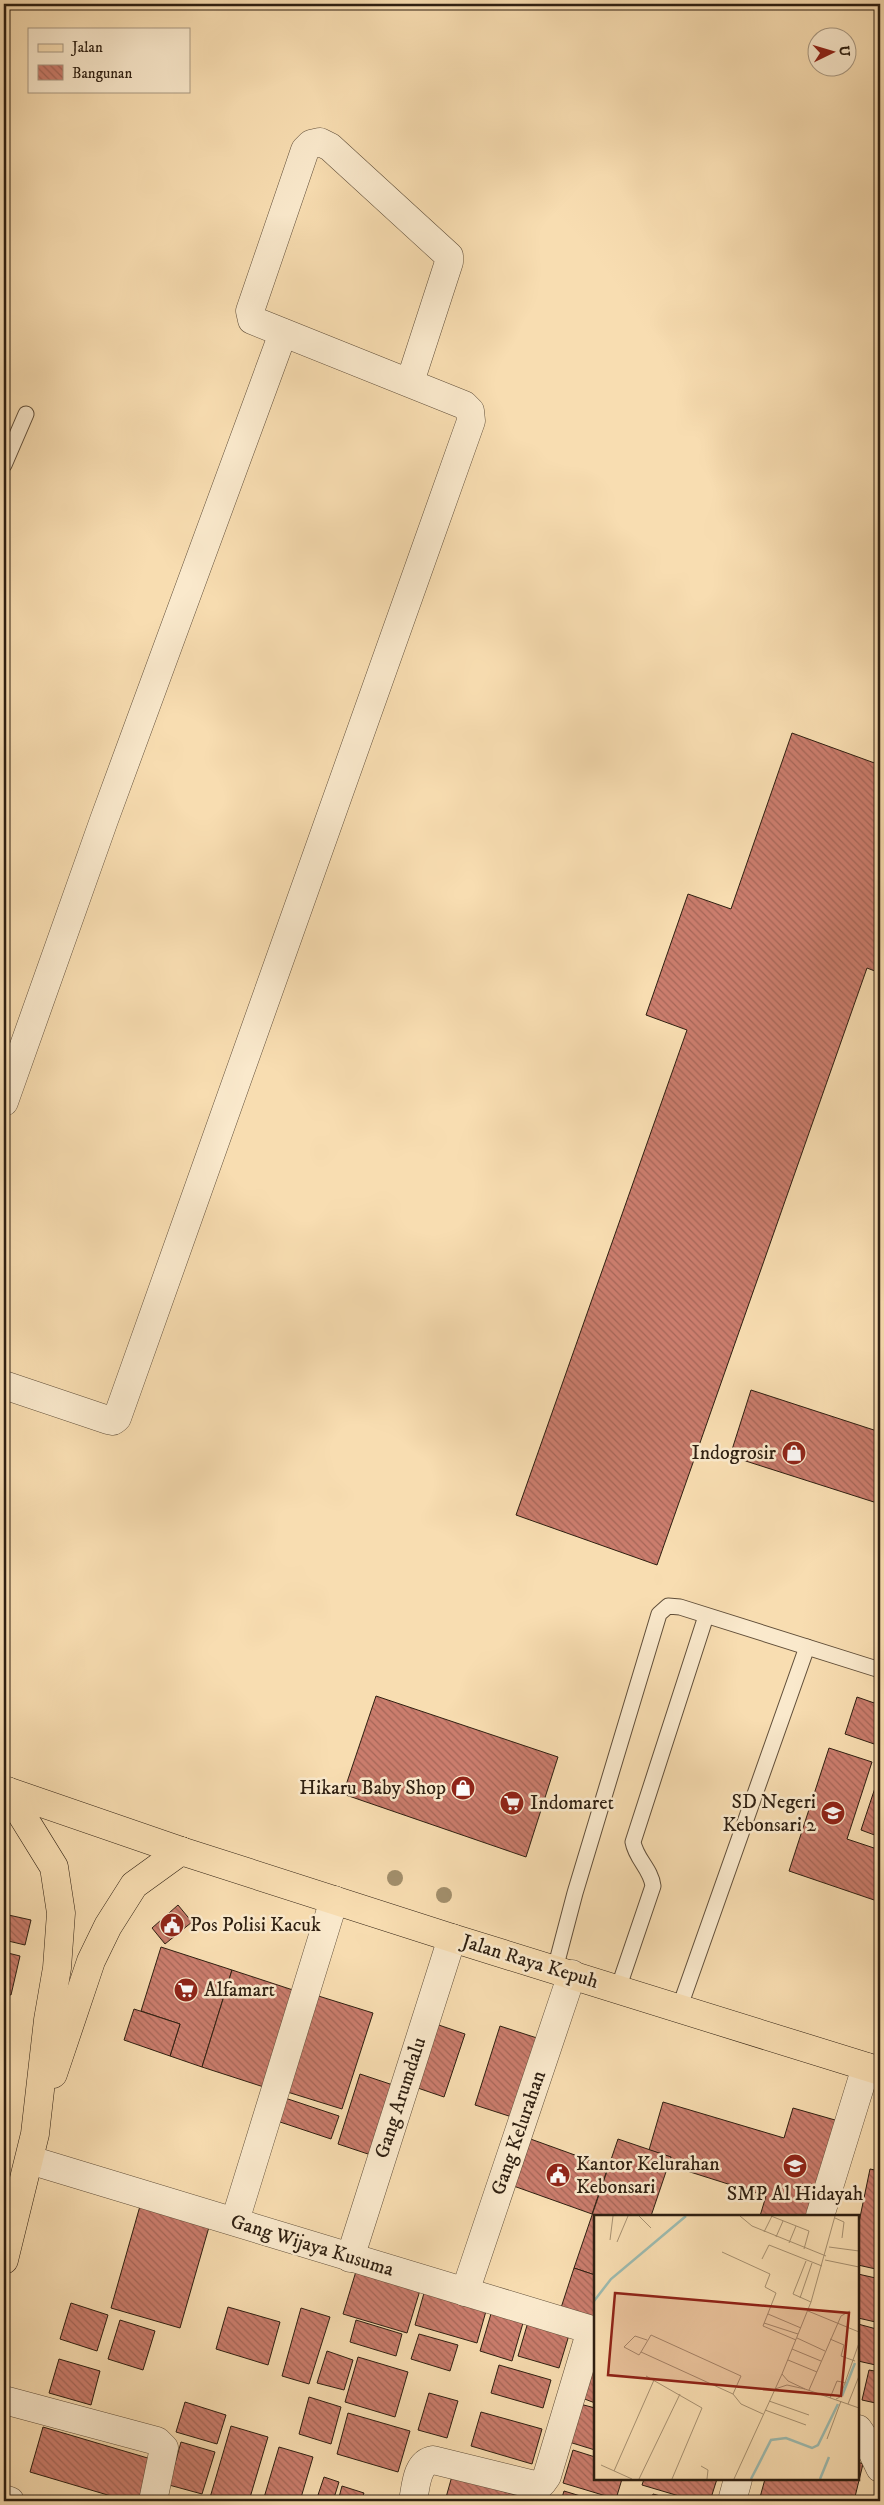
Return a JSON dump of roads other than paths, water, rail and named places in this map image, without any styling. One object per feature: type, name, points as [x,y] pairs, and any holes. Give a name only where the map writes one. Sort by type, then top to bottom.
[{"type":"main road","name":"Jalan Raya Kepuh","points":[[6,1790],[181,1850],[452,1938],[564,1971],[873,2069]]},
{"type":"main road","points":[[4,2260],[30,2160],[38,2115],[48,2020],[57,1968],[61,1913],[54,1867],[6,1790]]},
{"type":"main road","points":[[38,2115],[91,1961],[108,1926],[134,1885],[181,1850]]},
{"type":"street","points":[[4,1385],[108,1420],[113,1421],[117,1418],[470,421],[470,411],[464,405],[252,320],[250,311],[305,150],[311,144],[320,142],[337,153],[449,256],[410,382]]},
{"type":"street","points":[[4,1102],[104,820],[283,333]]},
{"type":"street","points":[[235,2222],[334,1900]]},
{"type":"street","name":"Gang Arumdalu","points":[[350,2258],[452,1938]]},
{"type":"street","name":"Gang Kelurahan","points":[[465,2292],[564,1971]]},
{"type":"street","points":[[820,2215],[873,2069]]},
{"type":"street","name":"Gang Wijaya Kusuma","points":[[30,2160],[593,2331]]},
{"type":"street","points":[[413,2501],[421,2467],[427,2461],[433,2460],[536,2485],[542,2483],[547,2476],[593,2331]]},
{"type":"street","points":[[4,2400],[157,2441],[164,2448],[164,2456],[153,2501]]},
{"type":"street","points":[[859,2430],[869,2445],[880,2468]]},
{"type":"street","points":[[732,2501],[738,2480]]},
{"type":"street","points":[[4,2499],[10,2501]]},
{"type":"lane","points":[[4,465],[26,414]]},
{"type":"lane","points":[[564,1971],[575,1893],[659,1614],[668,1606],[880,1670]]},
{"type":"lane","points":[[618,1989],[653,1886],[652,1876],[634,1850],[633,1842],[706,1616]]},
{"type":"lane","points":[[679,2009],[807,1647]]},
{"type":"place","name":"Indogrosir","points":[[794,1453]]},
{"type":"place","name":"Hikaru Baby Shop","points":[[463,1788]]},
{"type":"place","name":"Indomaret","points":[[512,1803]]},
{"type":"place","name":"SD Negeri Kebonsari 2","points":[[833,1813]]},
{"type":"place","name":"Pos Polisi Kacuk","points":[[172,1925]]},
{"type":"place","name":"Alfamart","points":[[186,1990]]},
{"type":"place","name":"SMP Al Hidayah","points":[[795,2166]]},
{"type":"place","name":"Kantor Kelurahan Kebonsari","points":[[558,2175]]}]
